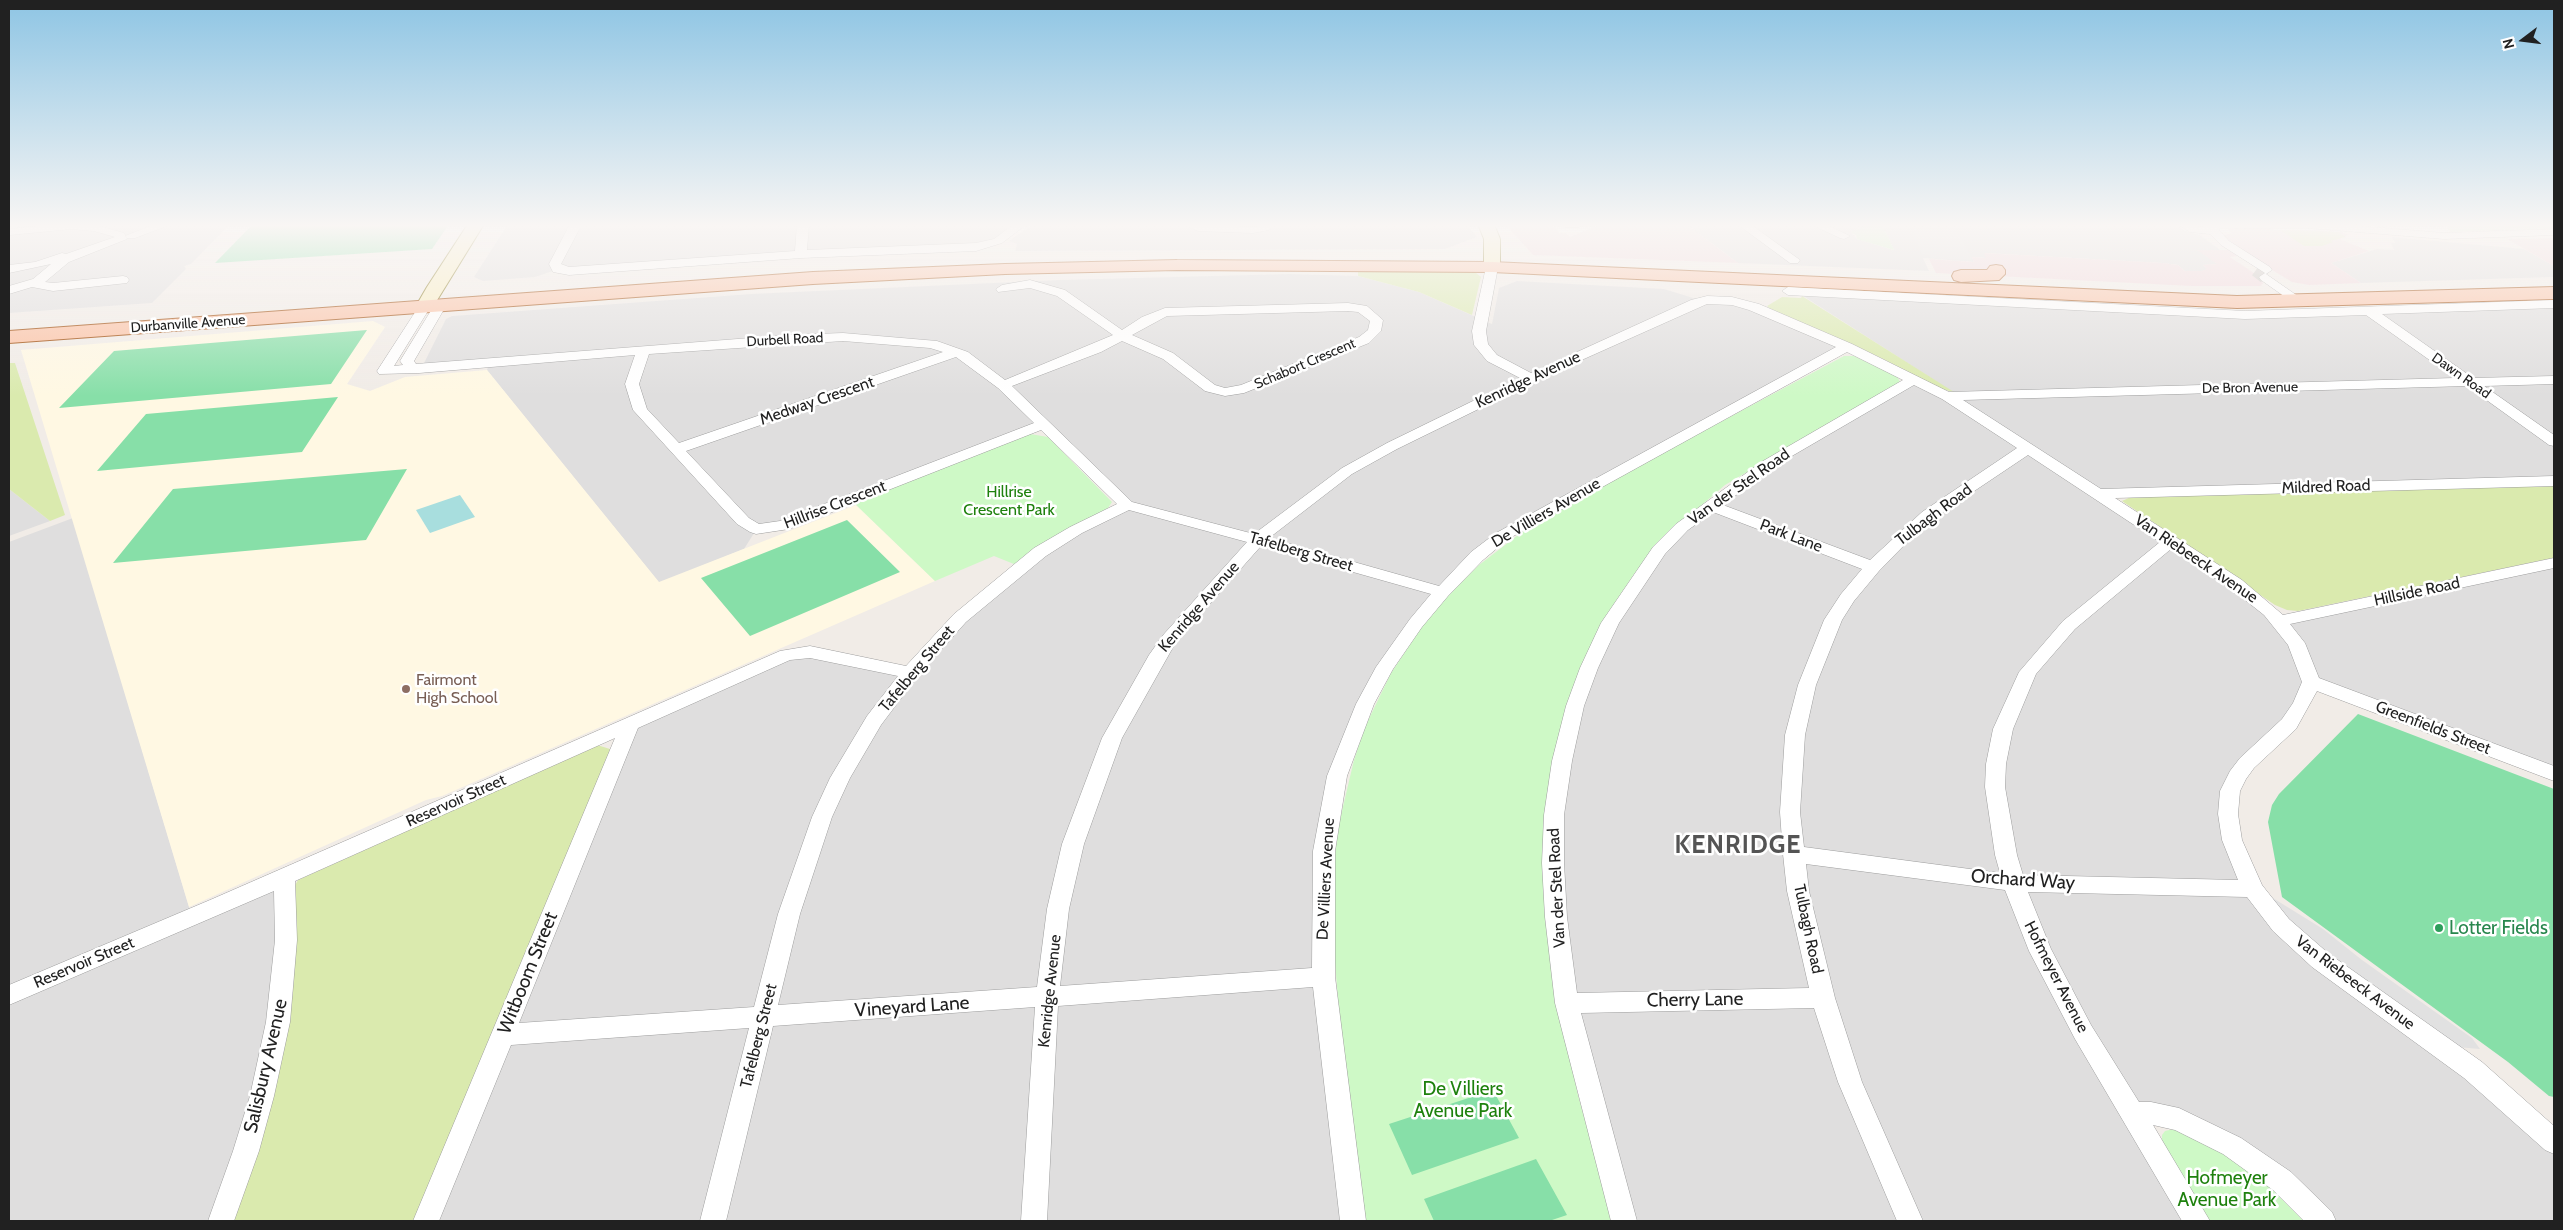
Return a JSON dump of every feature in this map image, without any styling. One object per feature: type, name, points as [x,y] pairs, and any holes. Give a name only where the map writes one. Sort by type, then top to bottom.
[{"type":"main road","name":"Durbanville Avenue","points":[[9,327],[763,281]]},
{"type":"main road","name":"Durbanville Avenue","points":[[1826,281],[2200,302],[2281,285],[2554,293]]},
{"type":"main road","name":"Durbanville Avenue","points":[[1925,281],[2182,294],[2281,285],[2554,284]]},
{"type":"main road","name":"Durbanville Avenue","points":[[9,337],[436,300]]},
{"type":"street","points":[[33,284],[36,281]]},
{"type":"street","points":[[9,290],[33,284],[54,287],[109,281]]},
{"type":"street","points":[[419,368],[408,365],[408,359],[446,281]]},
{"type":"street","points":[[436,300],[450,281]]},
{"type":"street","points":[[1488,281],[1478,331],[1482,348],[1488,354],[1537,375]]},
{"type":"street","points":[[2276,281],[2281,285]]},
{"type":"street","name":"Schabort Crescent","points":[[1002,289],[1023,284],[1035,285],[1061,293],[1122,336],[1168,356],[1210,388],[1231,392],[1244,389],[1364,340],[1374,331],[1377,320],[1362,309],[1348,307],[1178,310],[1159,314],[1122,336],[1077,358],[1003,385]]},
{"type":"street","points":[[1788,291],[2245,315],[2554,304]]},
{"type":"street","name":"Durbell Road","points":[[436,300],[384,371],[789,338],[843,337],[932,344],[957,352],[971,360],[1003,385],[1127,505]]},
{"type":"street","name":"Kenridge Avenue","points":[[1034,1221],[1047,998],[1058,909],[1073,844],[1112,738],[1166,643],[1207,594],[1258,540],[1327,486],[1369,458],[1537,375],[1695,303],[1707,300],[1726,300]]},
{"type":"street","name":"Van Riebeeck Avenue","points":[[1726,300],[1754,307],[1847,347],[1947,396],[2248,592],[2280,621],[2298,648],[2311,682],[2302,704],[2290,724],[2247,763],[2237,776],[2230,792],[2228,814],[2232,840],[2253,889],[2281,925],[2314,955],[2473,1070],[2554,1142]]},
{"type":"street","name":"Dawn Road","points":[[2368,310],[2554,442]]},
{"type":"street","name":"De Villiers Avenue","points":[[1353,1221],[1323,977],[1324,852],[1337,776],[1365,704],[1385,667],[1416,623],[1442,592],[1477,556],[1516,528],[1847,347]]},
{"type":"street","name":"Hillrise Crescent","points":[[643,351],[633,378],[635,396],[640,410],[750,527],[764,529],[783,526],[1042,424]]},
{"type":"street","name":"Medway Crescent","points":[[676,450],[957,352]]},
{"type":"street","name":"Van der Stel Road","points":[[1624,1221],[1567,1002],[1556,917],[1553,863],[1554,815],[1562,761],[1575,706],[1589,668],[1610,623],[1659,551],[1676,533],[1710,505],[1768,464],[1914,379]]},
{"type":"street","name":"De Bron Avenue","points":[[1947,396],[2554,380]]},
{"type":"street","name":"Tulbagh Road","points":[[1910,1221],[1850,1082],[1823,998],[1800,900],[1794,854],[1790,812],[1795,736],[1806,685],[1834,620],[1847,598],[1895,544],[1928,515],[2028,448]]},
{"type":"street","name":"Mildred Road","points":[[2098,494],[2554,481]]},
{"type":"street","name":"Tafelberg Street","points":[[713,1221],[789,914],[822,817],[857,748],[910,673],[960,618],[1040,552],[1076,530],[1127,505],[1442,592]]},
{"type":"street","name":"Park Lane","points":[[1710,505],[1873,567]]},
{"type":"street","name":"Hofmeyer Avenue","points":[[2171,541],[2069,625],[2028,672],[2011,708],[1999,745],[1995,787],[2000,827],[2014,883],[2028,925],[2053,979],[2197,1221]]},
{"type":"street","name":"Hillside Road","points":[[2280,621],[2554,563]]},
{"type":"street","name":"Reservoir Street","points":[[9,995],[630,725],[786,655],[810,652],[832,655],[910,673]]},
{"type":"street","name":"Greenfields Street","points":[[2311,682],[2554,774]]},
{"type":"street","name":"Witboom Street","points":[[426,1221],[630,725]]},
{"type":"street","name":"Orchard Way","points":[[1794,854],[2014,883],[2253,889]]},
{"type":"street","name":"Salisbury Avenue","points":[[221,1221],[254,1124],[278,1022],[286,956],[284,876]]},
{"type":"street","name":"Vineyard Lane","points":[[502,1035],[1323,977]]},
{"type":"street","name":"Cherry Lane","points":[[1567,1002],[1823,998]]},
{"type":"street","points":[[2132,1113],[2150,1113],[2179,1120],[2232,1146],[2282,1181],[2324,1221]]},
{"type":"shaded area","points":[[9,281],[174,281],[152,303],[9,313]]},
{"type":"shaded area","points":[[1028,281],[1379,281],[1419,292],[1492,324],[1499,288],[1516,281],[1524,281],[1664,289],[1700,300],[1726,300],[1848,347],[1501,538],[1407,634],[1342,767],[1324,977],[1354,1221],[427,1221],[631,725],[801,654],[910,674],[1007,579],[1127,505],[1042,425],[784,527],[756,530],[744,549],[659,583],[487,370],[489,364],[421,369],[446,319],[452,316],[751,294]]},
{"type":"shaded area","points":[[2101,281],[2262,281],[2263,284],[2260,285],[2262,286],[2192,286]]},
{"type":"shaded area","points":[[2359,281],[2412,281],[2361,283]]},
{"type":"shaded area","points":[[2359,281],[2361,283],[2309,285],[2292,282]]},
{"type":"shaded area","points":[[1797,292],[2245,315],[2554,305],[2554,481],[2100,494],[2282,621],[2554,563],[2554,774],[2312,683],[2248,764],[2230,799],[2257,894],[2554,1139],[2554,1221],[2325,1221],[2306,1201],[2258,1161],[2132,1112],[2198,1221],[1626,1221],[1590,1091],[1556,883],[1570,728],[1627,594],[1710,505],[1915,379],[1959,396]]},
{"type":"shaded area","name":"Fairmont High School","points":[[373,321],[385,327],[347,384],[370,391],[405,377],[487,370],[659,582],[856,505],[935,581],[442,796],[426,800],[189,907],[21,350]]},
{"type":"shaded area","points":[[9,489],[50,521],[9,536]]},
{"type":"shaded area","points":[[73,518],[192,917],[284,876],[288,921],[226,1212],[222,1221],[9,1221],[9,542]]},
{"type":"shaded area","points":[[2268,895],[2323,929],[2362,960],[2472,1038],[2480,1049],[2457,1047],[2358,979],[2291,924]]},
{"type":"green space","points":[[1379,281],[1480,281],[1472,315],[1419,292]]},
{"type":"green space","points":[[1802,296],[1954,392],[1941,389],[1879,357],[1771,310],[1767,306],[1782,297],[1801,298]]},
{"type":"green space","points":[[367,330],[331,384],[59,408],[114,351]]},
{"type":"green space","name":"De Villiers Avenue Park","points":[[1844,356],[1854,356],[1897,376],[1900,382],[1725,485],[1668,534],[1634,574],[1606,616],[1584,659],[1564,716],[1558,1004],[1578,1095],[1613,1221],[1366,1221],[1340,1025],[1335,962],[1334,865],[1338,828],[1354,760],[1364,729],[1391,673],[1423,625],[1440,604],[1479,565],[1522,532],[1597,488]]},
{"type":"green space","points":[[9,363],[15,363],[65,515],[50,521],[9,489]]},
{"type":"green space","points":[[338,397],[302,452],[97,471],[146,414]]},
{"type":"green space","name":"Hillrise Crescent Park","points":[[1030,434],[1048,437],[1112,502],[1108,508],[1014,564],[994,556],[935,581],[853,502]]},
{"type":"green space","points":[[407,469],[366,540],[113,563],[173,489]]},
{"type":"green space","points":[[2554,485],[2554,558],[2298,611],[2287,610],[2275,605],[2122,501],[2131,497]]},
{"type":"green space","points":[[847,520],[900,572],[750,636],[701,578]]},
{"type":"green space","name":"Lotter Fields","points":[[2358,714],[2554,789],[2554,1097],[2549,1096],[2508,1062],[2282,897],[2268,822],[2272,805],[2279,794]]},
{"type":"green space","points":[[597,745],[610,749],[610,757],[415,1221],[232,1221],[271,1106],[282,1059],[293,990],[296,930],[294,887],[298,880]]},
{"type":"green space","points":[[1493,1090],[1519,1138],[1412,1175],[1389,1124]]},
{"type":"green space","name":"Hofmeyer Avenue Park","points":[[2178,1128],[2209,1140],[2298,1204],[2315,1221],[2208,1221],[2162,1146],[2162,1135],[2165,1131]]},
{"type":"green space","points":[[1536,1159],[1567,1215],[1549,1221],[1434,1221],[1424,1199]]},
{"type":"water","points":[[460,495],[475,517],[430,533],[416,510]]},
{"type":"place","name":"Fairmont High School","points":[[406,689]]},
{"type":"place","name":"Lotter Fields","points":[[2439,928]]},
{"type":"district","name":"KENRIDGE","points":[[1738,846]]}]
